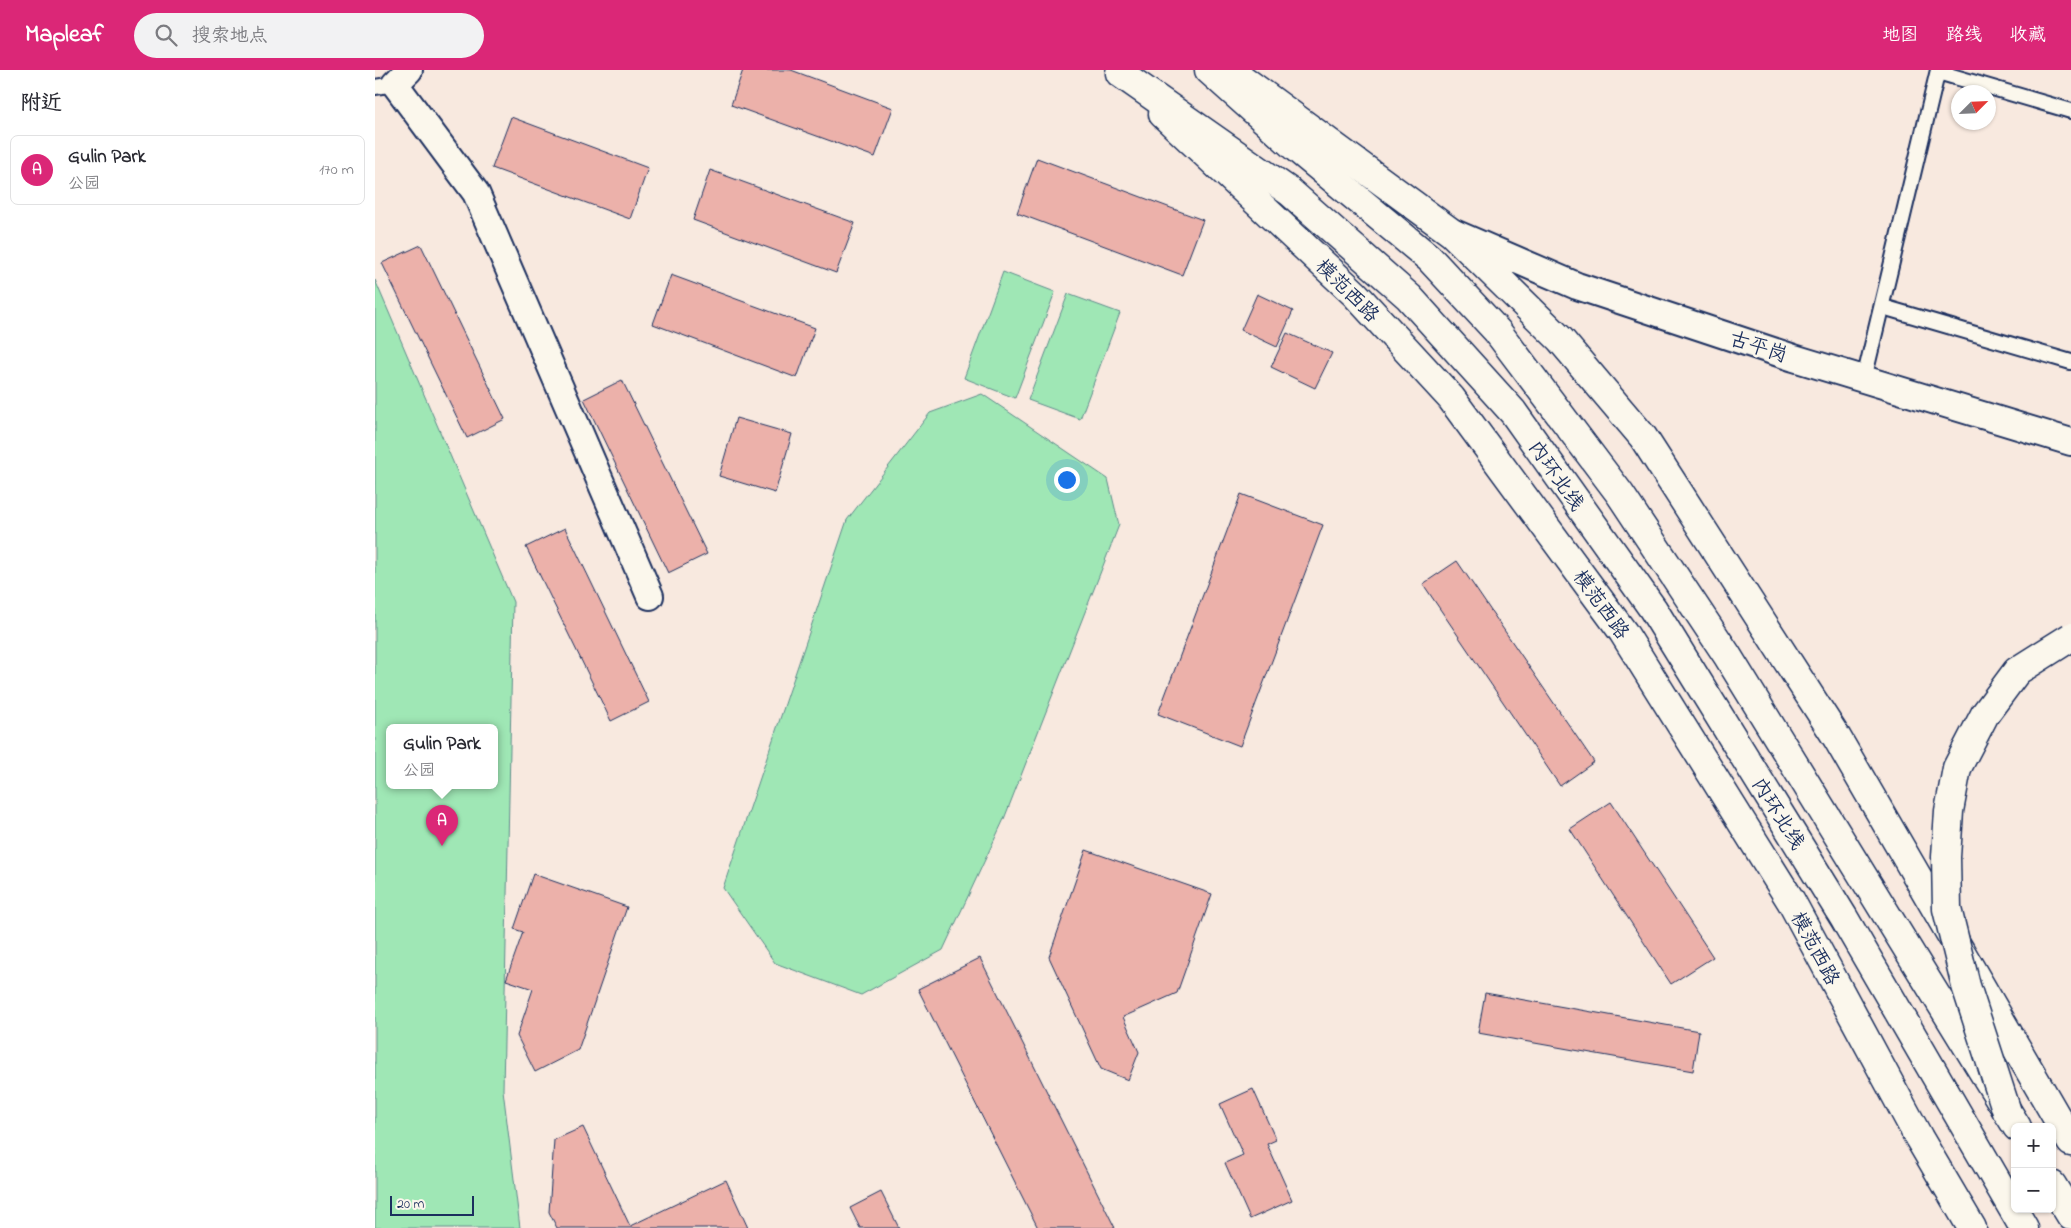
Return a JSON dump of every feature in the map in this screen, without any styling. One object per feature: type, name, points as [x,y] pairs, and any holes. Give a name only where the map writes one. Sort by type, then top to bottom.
[{"type":"main road","name":"内环北线","points":[[1209,70],[1295,147],[1429,258],[1497,331],[1620,494],[1727,655],[2012,1119]]},
{"type":"main road","points":[[1230,70],[1453,233],[1560,339],[1643,437],[1837,738],[2071,1142]]},
{"type":"main road","name":"内环北线","points":[[1117,71],[1290,192],[1409,297],[1513,412],[1658,617],[1844,918],[2024,1228]]},
{"type":"main road","name":"模范西路","points":[[1117,71],[1355,294],[1451,398],[1623,632],[1791,901],[1919,1138],[1972,1228]]},
{"type":"main road","points":[[2012,1119],[1966,986],[1947,909],[1946,857],[1949,811],[1957,768],[1985,714],[2017,671],[2071,637]]},
{"type":"main road","points":[[2056,1192],[2071,1216]]},
{"type":"street","points":[[393,80],[476,193],[649,596]]},
{"type":"street","name":"古平岗","points":[[1453,233],[1577,286],[1864,379],[2071,442]]},
{"type":"lane","points":[[1864,379],[1883,307],[1938,71],[2071,111]]},
{"type":"lane","points":[[1883,307],[2071,362]]},
{"type":"green space","points":[[1003,272],[1055,292],[1015,398],[964,378]]},
{"type":"green space","points":[[375,280],[513,602],[503,1090],[520,1228],[375,1228]]},
{"type":"green space","points":[[1068,294],[1120,313],[1080,419],[1028,400]]},
{"type":"green space","points":[[982,394],[1108,479],[1119,525],[1004,819],[943,950],[861,995],[775,963],[723,888],[847,520],[930,413]]},
{"type":"building","points":[[743,70],[791,70],[893,108],[875,157],[731,105]]},
{"type":"building","points":[[511,117],[648,168],[630,219],[492,168]]},
{"type":"building","points":[[1037,158],[1203,220],[1182,275],[1017,213]]},
{"type":"building","points":[[710,170],[855,223],[836,273],[693,220]]},
{"type":"building","points":[[421,245],[505,419],[467,438],[382,263]]},
{"type":"building","points":[[671,275],[815,328],[797,378],[653,324]]},
{"type":"building","points":[[1257,294],[1293,311],[1277,347],[1241,330]]},
{"type":"building","points":[[1287,333],[1332,353],[1315,388],[1271,367]]},
{"type":"building","points":[[622,380],[707,554],[668,573],[584,399]]},
{"type":"building","points":[[736,418],[792,434],[775,493],[719,476]]},
{"type":"building","points":[[1241,494],[1323,525],[1240,746],[1158,714]]},
{"type":"building","points":[[565,528],[649,702],[611,721],[526,547]]},
{"type":"building","points":[[1457,561],[1594,762],[1560,786],[1423,584]]},
{"type":"building","points":[[1611,802],[1713,957],[1671,984],[1570,829]]},
{"type":"building","points":[[1086,850],[1212,894],[1177,993],[1123,1017],[1139,1052],[1128,1080],[1101,1069],[1049,957]]},
{"type":"building","points":[[533,874],[627,907],[578,1050],[535,1072],[517,1036],[533,989],[506,980],[523,932],[514,929]]},
{"type":"building","points":[[980,958],[1115,1228],[1038,1228],[918,989]]},
{"type":"building","points":[[1485,993],[1699,1031],[1693,1071],[1478,1033]]},
{"type":"building","points":[[1253,1089],[1276,1140],[1267,1144],[1292,1200],[1250,1219],[1225,1163],[1243,1155],[1220,1104]]},
{"type":"building","points":[[583,1127],[630,1226],[726,1180],[748,1228],[557,1228],[549,1212],[554,1140]]},
{"type":"building","points":[[881,1192],[899,1228],[860,1228],[850,1208]]},
{"type":"place","name":"Gulin Park","points":[[442,846]]}]
